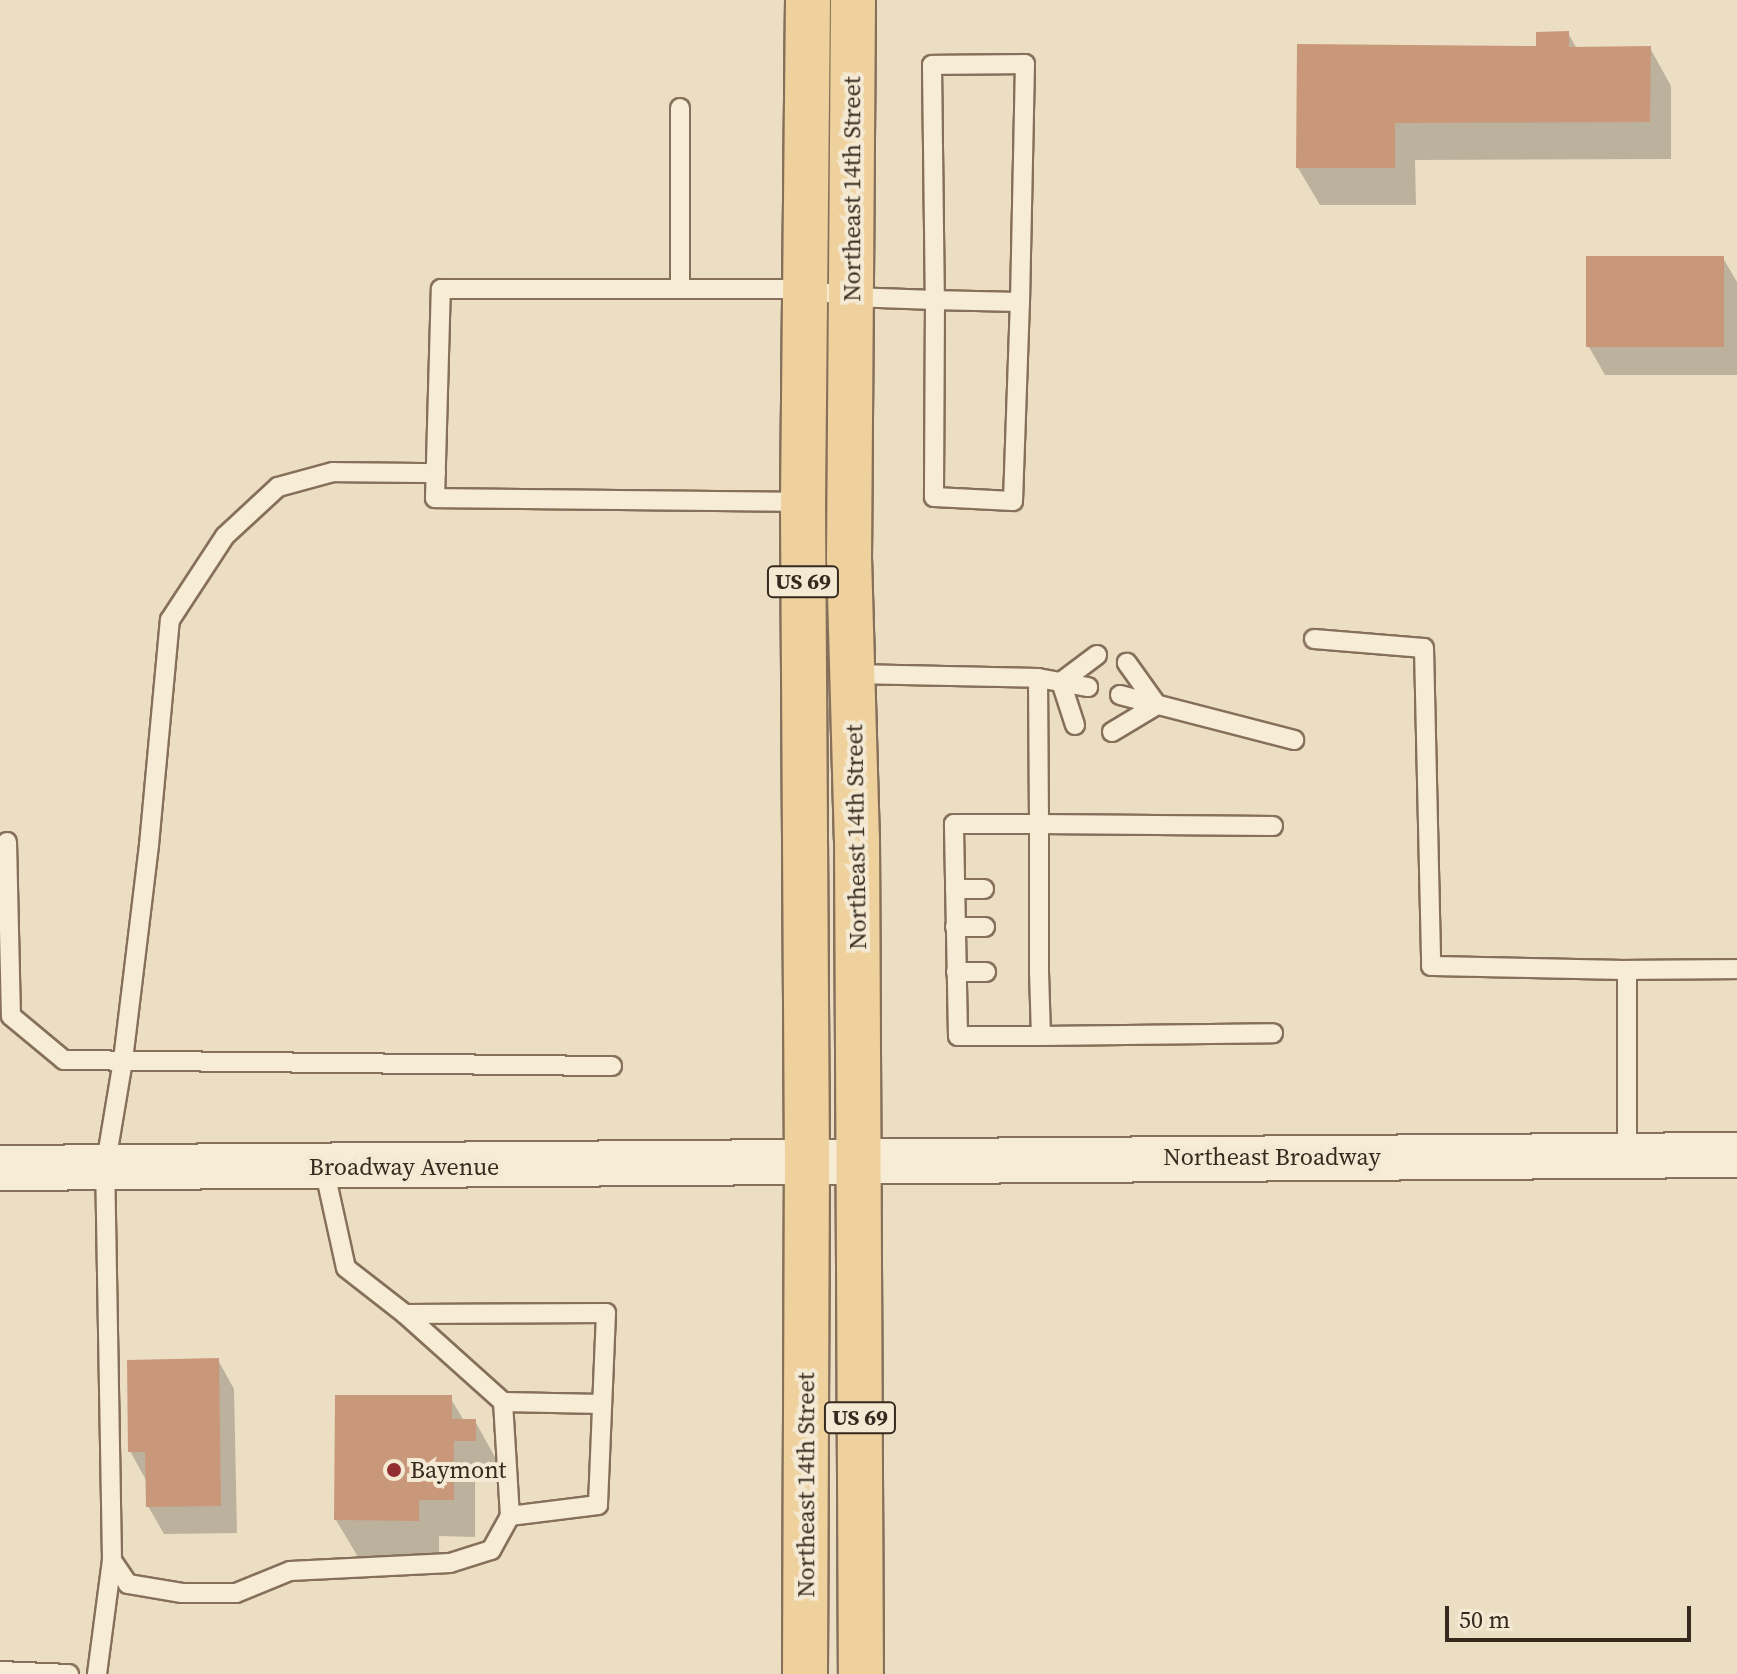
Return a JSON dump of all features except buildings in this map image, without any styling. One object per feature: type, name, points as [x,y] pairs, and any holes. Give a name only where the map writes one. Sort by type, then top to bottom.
[{"type":"main road","name":"Northeast 14th Street","points":[[805,1674],[807,1164],[803,502],[808,0]]},
{"type":"main road","name":"Northeast 14th Street","points":[[853,0],[851,297],[860,1162],[861,1674]]},
{"type":"main road","name":"Northeast Broadway","points":[[807,1164],[1737,1155]]},
{"type":"main road","name":"Broadway Avenue","points":[[0,1168],[807,1164]]},
{"type":"lane","points":[[1025,64],[1020,302],[1013,501],[934,497],[932,65],[1025,64]]},
{"type":"lane","points":[[680,108],[680,289]]},
{"type":"lane","points":[[803,502],[435,498],[441,289],[805,289],[851,297],[1020,302]]},
{"type":"lane","points":[[97,1674],[112,1560],[105,1168],[123,1060],[149,845],[170,620],[225,536],[278,487],[333,472],[436,473]]},
{"type":"lane","points":[[1314,639],[1424,648],[1431,966],[1737,969]]},
{"type":"lane","points":[[1061,682],[1097,655]]},
{"type":"lane","points":[[1127,663],[1157,705]]},
{"type":"lane","points":[[853,674],[1038,678],[1088,687]]},
{"type":"lane","points":[[1038,678],[1039,824],[1030,889],[1039,928],[1030,972],[1041,1036]]},
{"type":"lane","points":[[1061,682],[1075,725]]},
{"type":"lane","points":[[1120,695],[1294,740]]},
{"type":"lane","points":[[1112,732],[1157,705]]},
{"type":"lane","points":[[1273,826],[954,824],[958,1036],[1273,1033]]},
{"type":"lane","points":[[7,842],[11,1016],[64,1060],[612,1066]]},
{"type":"lane","points":[[955,889],[984,889]]},
{"type":"lane","points":[[955,927],[985,927]]},
{"type":"lane","points":[[1020,927],[1039,928]]},
{"type":"lane","points":[[1627,970],[1627,1155]]},
{"type":"lane","points":[[956,972],[986,972]]},
{"type":"lane","points":[[324,1168],[346,1268],[405,1314],[503,1402],[602,1404]]},
{"type":"lane","points":[[405,1314],[606,1313],[598,1505],[510,1516]]},
{"type":"lane","points":[[112,1560],[128,1584],[182,1593],[236,1593],[290,1571],[450,1563],[491,1550],[510,1516],[503,1402]]},
{"type":"lane","points":[[0,1671],[69,1674]]},
{"type":"place","name":"Baymont","points":[[394,1470]]}]
